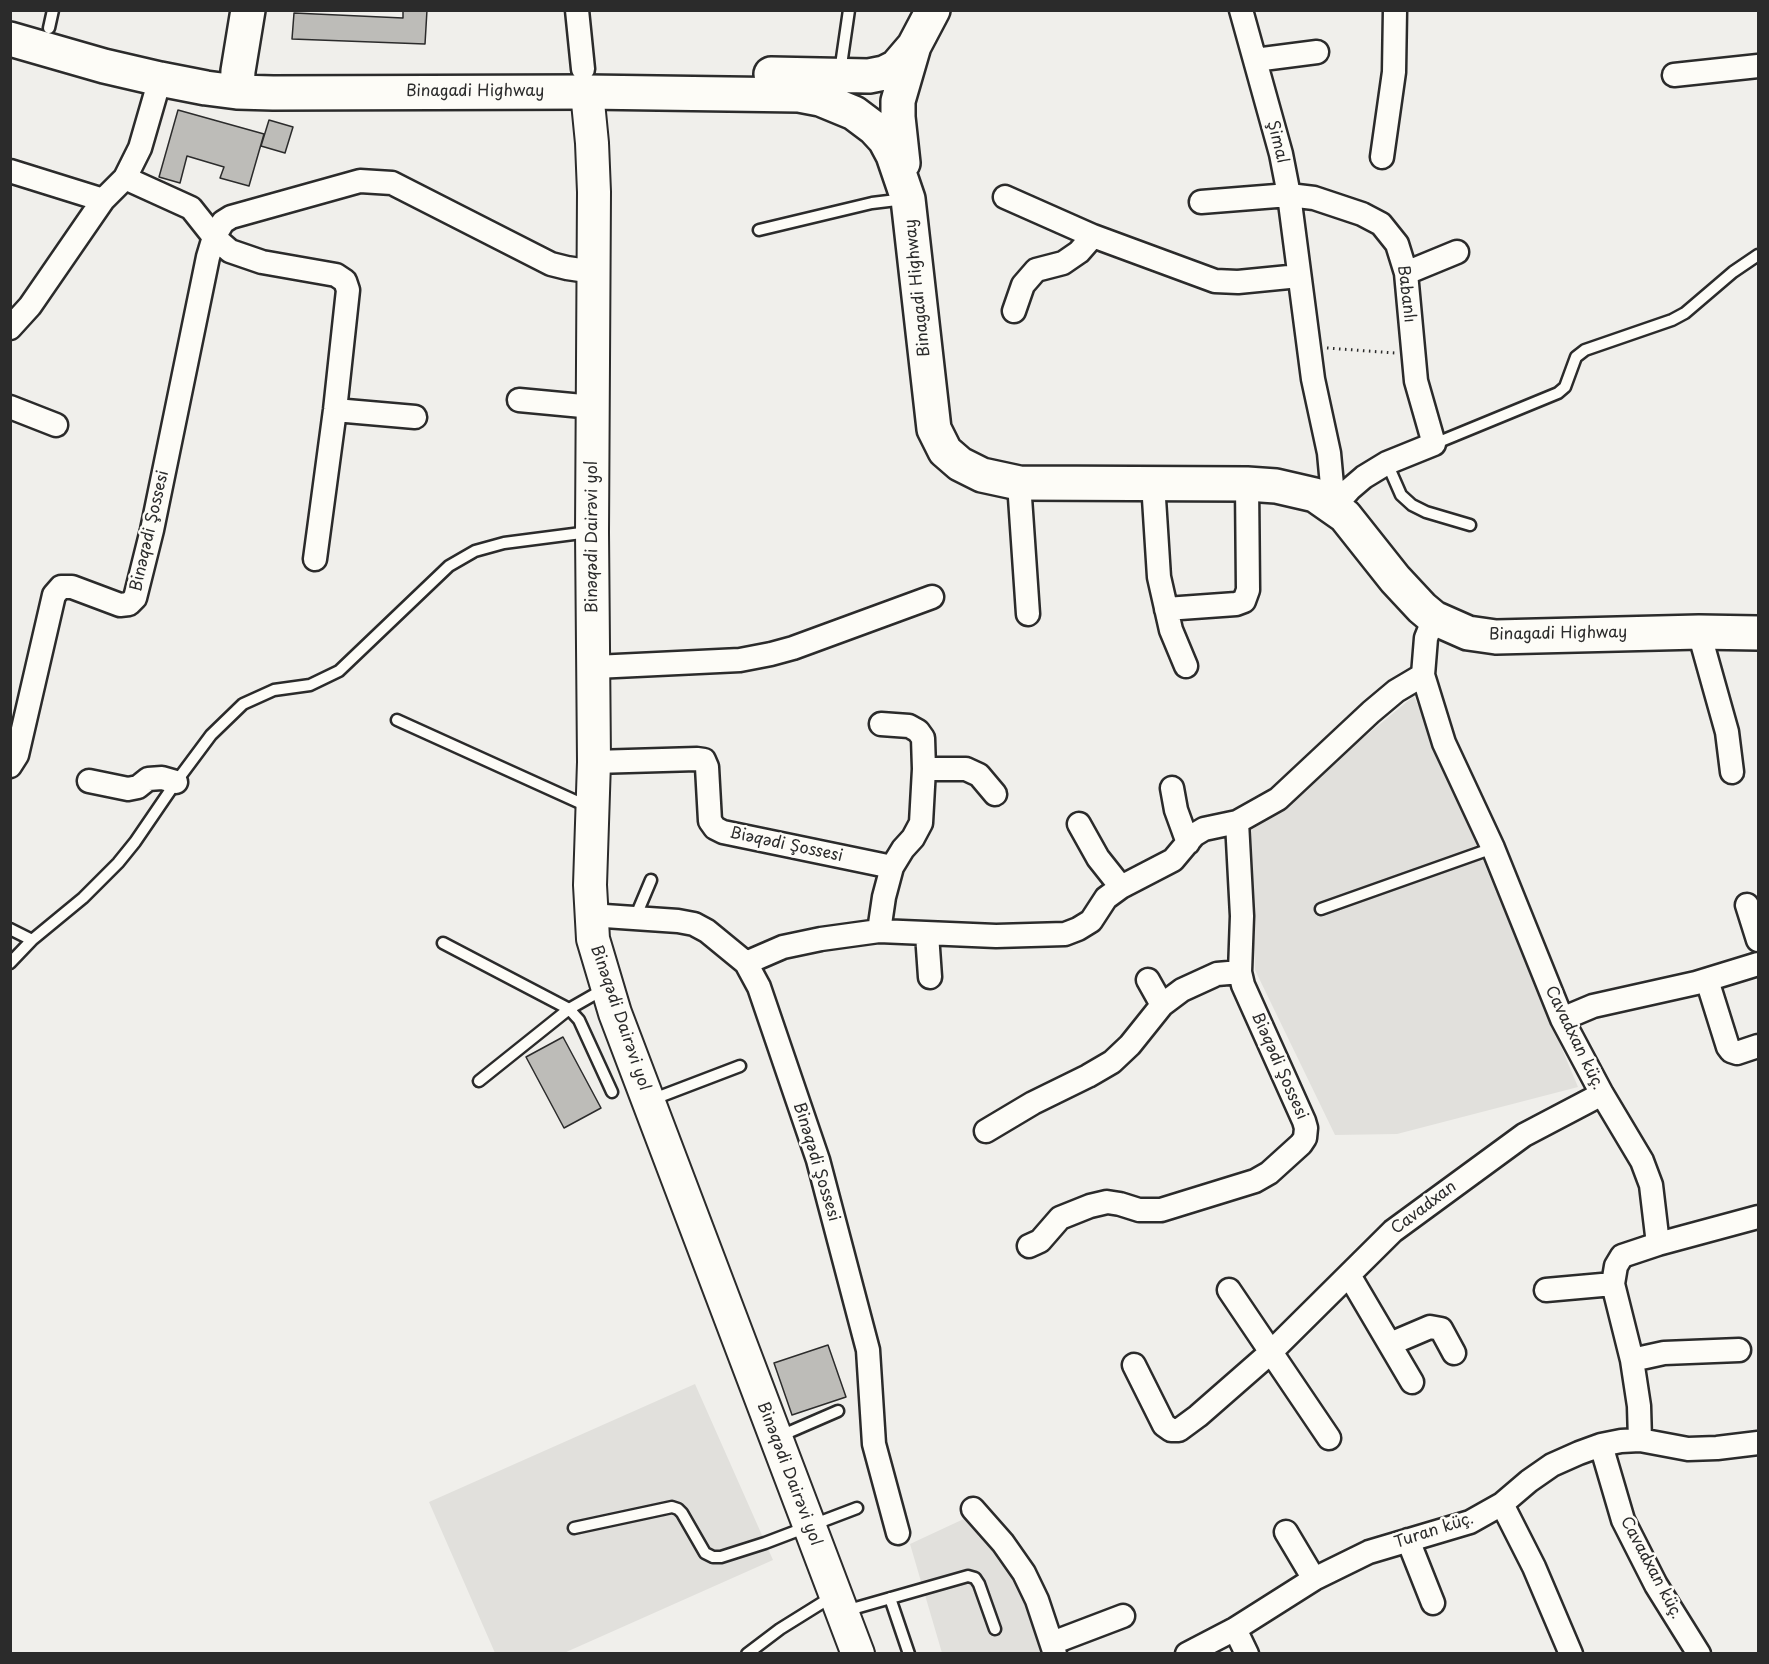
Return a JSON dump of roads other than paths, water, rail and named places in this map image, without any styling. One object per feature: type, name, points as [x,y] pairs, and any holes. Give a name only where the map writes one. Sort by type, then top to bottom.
[{"type":"main road","points":[[238,81],[248,10]]},
{"type":"main road","points":[[908,199],[899,139],[898,109],[914,46],[933,10]]},
{"type":"main road","name":"Binagadi Highway","points":[[10,16],[51,19],[273,93],[585,81],[869,76],[884,73],[896,67],[914,46]]},
{"type":"main road","name":"Binagadi Highway","points":[[10,39],[104,66],[206,88],[238,81]]},
{"type":"main road","name":"Binagadi Highway","points":[[585,81],[799,95],[820,99],[854,113],[874,128],[885,140],[893,155],[908,199],[934,429],[945,451],[960,464],[982,475],[1019,483],[1247,484],[1294,489],[1315,495],[1334,507],[1358,530],[1407,593],[1434,618],[1468,633],[1496,637],[1699,632],[1758,633]]},
{"type":"main road","name":"Binəqədi Dairəvi yol","points":[[585,81],[592,143],[594,272],[592,532],[595,667],[590,915],[593,939],[607,987],[648,1101],[858,1653]]},
{"type":"street","points":[[577,10],[585,81]]},
{"type":"street","name":"Şimal","points":[[1241,10],[1281,154],[1289,195],[1313,379],[1329,453],[1334,507]]},
{"type":"street","points":[[1382,157],[1394,72],[1395,10]]},
{"type":"street","points":[[1255,60],[1317,52]]},
{"type":"street","points":[[1674,75],[1758,66]]},
{"type":"street","points":[[10,328],[30,306],[103,200],[125,178],[140,148],[160,79]]},
{"type":"street","points":[[10,171],[103,200]]},
{"type":"street","points":[[125,178],[191,208],[214,237],[230,251],[262,262],[336,275],[345,281],[348,290],[315,559]]},
{"type":"street","points":[[214,237],[223,222],[231,217],[360,181],[392,183],[551,264],[594,272]]},
{"type":"street","name":"Babanlı","points":[[1201,202],[1289,195],[1314,198],[1362,214],[1381,224],[1397,244],[1406,273],[1416,381],[1434,444]]},
{"type":"street","points":[[1005,197],[1093,236],[1215,281],[1238,282],[1299,276]]},
{"type":"street","points":[[1014,312],[1023,285],[1036,270],[1063,263],[1079,252],[1093,236]]},
{"type":"street","name":"Binəqədi Şossesi","points":[[10,766],[17,755],[54,595],[61,588],[72,587],[120,605],[129,604],[135,597],[152,530],[214,237]]},
{"type":"street","points":[[1406,273],[1457,252]]},
{"type":"street","points":[[519,400],[593,407]]},
{"type":"street","points":[[10,407],[56,425]]},
{"type":"street","points":[[335,410],[415,417]]},
{"type":"street","points":[[1334,507],[1364,477],[1387,463],[1434,444]]},
{"type":"street","points":[[1019,483],[1028,614]]},
{"type":"street","points":[[1153,483],[1160,578],[1171,630],[1186,666]]},
{"type":"street","points":[[1166,609],[1236,604],[1244,601],[1248,590],[1247,484]]},
{"type":"street","points":[[595,667],[740,660],[771,654],[932,597]]},
{"type":"street","name":"Cavadxan küç.","points":[[1434,618],[1426,638],[1423,675],[1444,743],[1493,848],[1562,1019],[1602,1094],[1642,1161],[1651,1185],[1658,1244]]},
{"type":"street","points":[[1699,632],[1727,732],[1732,772]]},
{"type":"street","points":[[746,963],[783,947],[879,931],[996,936],[1065,934],[1078,929],[1091,921],[1106,898],[1121,887],[1173,861],[1194,835],[1204,829],[1237,822],[1278,799],[1371,712],[1396,691],[1423,675]]},
{"type":"street","points":[[879,931],[884,897],[892,867],[921,823],[924,769],[923,738],[918,731],[909,726],[881,724]]},
{"type":"street","name":"Biəqədi Şossesi","points":[[594,762],[704,760],[707,767],[710,821],[715,828],[723,832],[892,867]]},
{"type":"street","points":[[924,769],[966,769],[979,775],[995,794]]},
{"type":"street","points":[[89,781],[128,789],[138,787],[148,779],[162,778],[176,782]]},
{"type":"street","points":[[1172,788],[1176,810],[1188,843]]},
{"type":"street","name":"Biəqədi Şossesi","points":[[1029,1246],[1040,1241],[1060,1218],[1090,1206],[1107,1202],[1139,1210],[1161,1210],[1255,1181],[1269,1173],[1301,1144],[1306,1128],[1304,1121],[1243,985],[1240,972],[1242,916],[1237,822]]},
{"type":"street","points":[[1079,824],[1098,858],[1121,887]]},
{"type":"street","points":[[1747,905],[1758,940]]},
{"type":"street","name":"Binəqədi Şossesi","points":[[590,915],[694,924],[746,963],[759,987],[821,1172],[868,1350],[874,1444],[898,1533]]},
{"type":"street","points":[[927,934],[930,977]]},
{"type":"street","points":[[1562,1019],[1593,1006],[1707,980],[1758,964]]},
{"type":"street","points":[[986,1131],[1033,1103],[1112,1062],[1130,1045],[1162,1005],[1182,990],[1217,974],[1240,972]]},
{"type":"street","points":[[1148,980],[1162,1005]]},
{"type":"street","points":[[1707,980],[1731,1051],[1737,1053],[1758,1046]]},
{"type":"street","name":"Cavadxan","points":[[1134,1365],[1164,1425],[1171,1430],[1179,1430],[1270,1353],[1393,1231],[1524,1135],[1602,1094]]},
{"type":"street","points":[[1640,1440],[1639,1406],[1632,1360],[1613,1284],[1616,1266],[1622,1256],[1758,1217]]},
{"type":"street","points":[[1349,1275],[1412,1382]]},
{"type":"street","points":[[1546,1290],[1613,1284]]},
{"type":"street","points":[[1229,1290],[1329,1438]]},
{"type":"street","points":[[1390,1344],[1430,1327],[1441,1329],[1455,1353]]},
{"type":"street","points":[[1632,1360],[1664,1353],[1739,1350]]},
{"type":"street","name":"Turan küç.","points":[[1187,1653],[1235,1629],[1314,1579],[1369,1552],[1470,1522],[1502,1504],[1529,1480],[1552,1465],[1601,1445],[1640,1440],[1688,1449],[1758,1443]]},
{"type":"street","name":"Cavadxan küç.","points":[[1601,1445],[1623,1520],[1656,1585],[1699,1653]]},
{"type":"street","points":[[1502,1504],[1534,1567],[1571,1653]]},
{"type":"street","points":[[973,1509],[1003,1543],[1024,1573],[1037,1600],[1053,1648],[1123,1616]]},
{"type":"street","points":[[1287,1532],[1314,1579]]},
{"type":"street","points":[[1408,1539],[1433,1603]]},
{"type":"street","points":[[1235,1629],[1247,1653]]},
{"type":"lane","points":[[840,75],[849,10]]},
{"type":"lane","points":[[759,230],[872,203],[908,199]]},
{"type":"lane","points":[[1434,444],[1558,393],[1565,387],[1576,357],[1585,350],[1672,320],[1685,313],[1733,272],[1758,255]]},
{"type":"lane","points":[[1387,463],[1401,495],[1412,505],[1426,512],[1470,525]]},
{"type":"lane","points":[[10,963],[117,863],[135,842],[211,735],[243,704],[274,690],[309,685],[339,671],[449,566],[475,551],[504,543],[592,532]]},
{"type":"lane","points":[[397,720],[592,808]]},
{"type":"lane","points":[[1321,909],[1493,848]]},
{"type":"lane","points":[[634,918],[651,880]]},
{"type":"lane","points":[[10,929],[32,940]]},
{"type":"lane","points":[[442,943],[569,1009],[579,1020],[612,1092]]},
{"type":"lane","points":[[479,1081],[569,1009],[607,987]]},
{"type":"lane","points":[[648,1101],[740,1066]]},
{"type":"lane","points":[[775,1438],[838,1411]]},
{"type":"lane","points":[[574,1528],[672,1507],[682,1513],[705,1553],[713,1557],[720,1557],[765,1543],[857,1508]]},
{"type":"lane","points":[[747,1653],[780,1629],[839,1603],[890,1598],[968,1576],[975,1578],[979,1584],[995,1629]]},
{"type":"lane","points":[[890,1598],[909,1653]]}]
